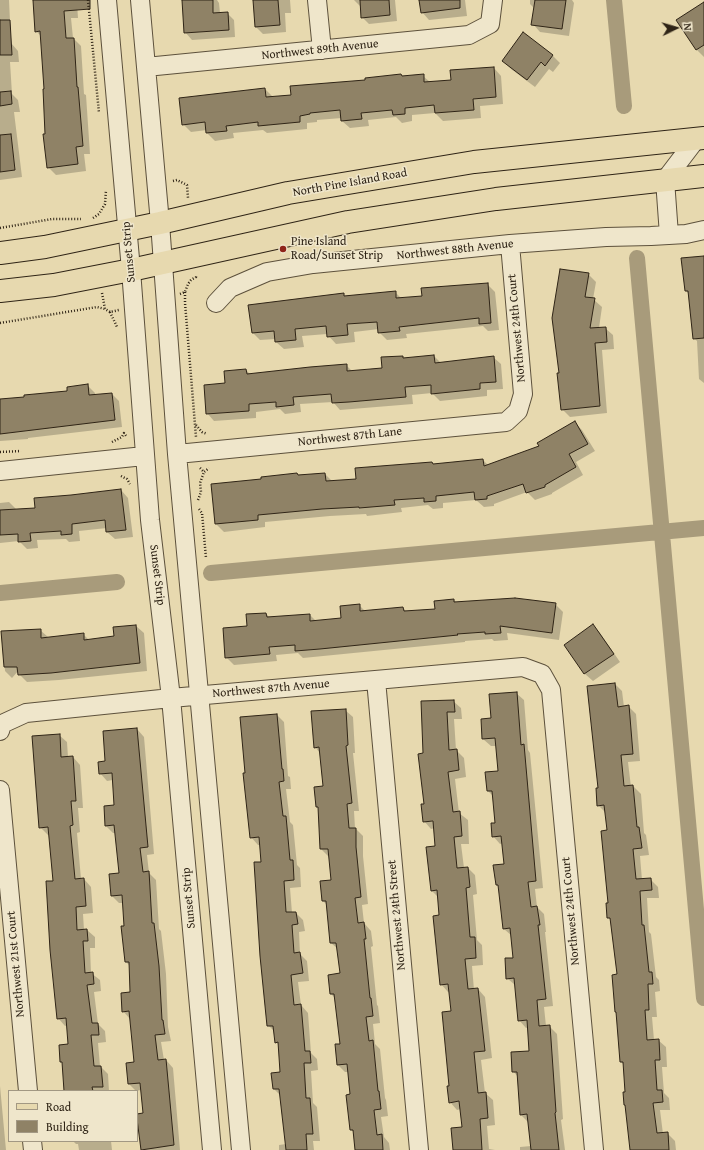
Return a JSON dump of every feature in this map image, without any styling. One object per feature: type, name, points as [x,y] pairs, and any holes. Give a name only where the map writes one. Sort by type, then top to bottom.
[{"type":"main road","name":"North Pine Island Road","points":[[0,253],[45,247],[127,230],[288,193],[474,162],[700,138]]},
{"type":"main road","points":[[0,291],[54,285],[163,264],[356,221],[496,199],[704,176]]},
{"type":"street","name":"Sunset Strip","points":[[107,0],[131,270],[144,456],[171,698],[212,1150]]},
{"type":"street","points":[[140,0],[160,223],[177,454],[241,1150]]},
{"type":"street","points":[[317,0],[322,50]]},
{"type":"street","name":"Northwest 89th Avenue","points":[[146,67],[469,35],[490,24],[494,0]]},
{"type":"street","points":[[669,235],[665,180],[700,138]]},
{"type":"street","name":"Northwest 88th Avenue","points":[[216,303],[230,288],[267,272],[313,264],[510,244],[606,237],[669,235],[704,230]]},
{"type":"street","name":"Northwest 24th Court","points":[[510,244],[523,394],[518,411]]},
{"type":"street","name":"Northwest 87th Lane","points":[[177,454],[506,422],[518,411]]},
{"type":"street","points":[[0,471],[144,456]]},
{"type":"street","name":"Northwest 87th Avenue","points":[[1,727],[26,713],[199,695],[523,667],[542,674]]},
{"type":"street","name":"Northwest 24th Court","points":[[542,674],[550,690],[594,1150]]},
{"type":"street","name":"Northwest 24th Street","points":[[376,680],[419,1150]]},
{"type":"street","name":"Northwest 21st Court","points":[[0,790],[28,1090]]},
{"type":"path","points":[[88,0],[99,119]]},
{"type":"path","points":[[105,182],[105,204]]},
{"type":"path","points":[[0,228],[52,219],[83,220]]},
{"type":"path","points":[[185,292],[199,467],[204,472]]},
{"type":"path","points":[[0,323],[97,307],[105,309]]},
{"type":"path","points":[[206,558],[202,513],[197,504],[202,492],[200,483],[204,472],[212,466]]},
{"type":"path","points":[[117,475],[127,480],[132,487]]},
{"type":"building","points":[[33,0],[90,0],[90,9],[64,11],[66,38],[74,38],[83,146],[76,147],[78,164],[47,168],[43,134],[45,134],[44,89],[40,31],[35,32]]},
{"type":"building","points":[[182,0],[213,0],[213,13],[228,12],[229,30],[184,33]]},
{"type":"building","points":[[253,0],[278,0],[280,25],[255,27]]},
{"type":"building","points":[[360,0],[389,0],[390,15],[361,18]]},
{"type":"building","points":[[419,0],[460,0],[460,8],[421,13]]},
{"type":"building","points":[[535,0],[566,0],[562,29],[531,25]]},
{"type":"building","points":[[704,2],[704,45],[696,50],[676,20]]},
{"type":"building","points":[[0,20],[10,20],[12,55],[0,55]]},
{"type":"building","points":[[523,32],[553,55],[545,66],[541,62],[527,80],[502,61]]},
{"type":"building","points":[[494,67],[496,97],[473,99],[474,110],[435,113],[434,105],[405,108],[405,114],[393,115],[392,110],[361,113],[362,119],[341,121],[340,110],[310,113],[300,116],[300,122],[258,126],[258,122],[226,126],[227,131],[206,133],[205,122],[182,125],[179,98],[265,88],[266,97],[291,95],[290,86],[365,80],[365,78],[401,74],[402,76],[424,74],[424,82],[451,80],[450,70]]},
{"type":"building","points":[[11,91],[12,104],[0,106],[0,92]]},
{"type":"building","points":[[11,134],[15,170],[0,172],[0,135]]},
{"type":"building","points":[[704,256],[704,338],[693,339],[688,291],[685,291],[681,258]]},
{"type":"building","points":[[560,269],[589,273],[585,297],[595,298],[590,328],[606,327],[607,342],[595,343],[600,406],[561,410],[557,373],[559,373],[552,318]]},
{"type":"building","points":[[488,283],[491,323],[479,324],[479,318],[399,327],[400,331],[378,333],[377,322],[347,324],[348,335],[327,337],[326,326],[295,329],[296,340],[275,342],[274,331],[252,333],[248,305],[344,293],[344,296],[396,291],[396,298],[422,296],[421,288]]},
{"type":"building","points":[[434,355],[435,363],[494,356],[496,382],[480,383],[480,389],[431,394],[431,385],[405,387],[406,397],[349,402],[332,403],[331,394],[293,397],[294,405],[276,407],[276,402],[249,404],[249,411],[206,414],[204,385],[225,383],[224,371],[246,369],[247,374],[347,364],[347,371],[382,368],[381,357],[403,356],[403,358]]},
{"type":"building","points":[[88,384],[89,395],[112,393],[115,420],[0,434],[0,399],[67,391],[67,387]]},
{"type":"building","points":[[575,421],[588,444],[569,454],[576,467],[545,485],[545,487],[526,493],[523,484],[487,496],[487,499],[475,500],[474,492],[436,496],[436,501],[424,502],[424,498],[394,500],[395,505],[322,509],[258,515],[258,520],[215,524],[211,484],[261,479],[261,477],[297,473],[298,475],[325,473],[326,481],[356,479],[355,468],[432,462],[433,464],[483,459],[484,466],[539,446],[537,443]]},
{"type":"building","points":[[121,489],[126,530],[106,532],[105,520],[72,524],[72,534],[61,535],[61,531],[30,533],[31,541],[18,542],[18,534],[0,535],[0,510],[35,508],[34,498]]},
{"type":"building","points":[[515,598],[556,603],[552,633],[500,626],[501,633],[485,634],[485,632],[457,634],[458,635],[295,651],[295,645],[269,647],[270,654],[225,658],[223,628],[247,626],[246,614],[266,613],[267,617],[310,614],[310,621],[341,618],[340,606],[360,604],[360,611],[403,607],[404,611],[435,609],[434,601],[454,599],[454,602]]},
{"type":"building","points":[[593,624],[614,654],[584,674],[564,645]]},
{"type":"building","points":[[136,625],[140,663],[51,673],[18,675],[17,667],[4,667],[1,631],[41,629],[41,638],[84,633],[84,640],[114,636],[113,627]]},
{"type":"building","points":[[615,683],[618,707],[629,705],[633,754],[621,755],[624,786],[633,785],[637,827],[639,827],[642,848],[633,849],[636,879],[651,878],[652,890],[640,891],[642,925],[644,925],[649,972],[652,972],[653,984],[648,984],[649,1010],[645,1010],[647,1040],[659,1039],[660,1060],[655,1060],[657,1090],[662,1090],[663,1102],[653,1103],[657,1133],[668,1132],[669,1150],[630,1150],[624,1105],[623,1092],[625,1092],[623,1062],[620,1062],[612,975],[617,974],[610,918],[607,918],[606,903],[608,903],[601,831],[607,830],[604,805],[597,806],[596,788],[598,788],[587,686]]},
{"type":"building","points":[[517,692],[521,745],[524,744],[536,881],[528,882],[531,907],[537,906],[540,925],[538,925],[546,999],[537,1000],[539,1026],[550,1025],[555,1113],[559,1150],[531,1150],[527,1114],[520,1115],[517,1072],[512,1072],[511,1052],[529,1051],[527,1020],[518,1021],[514,978],[506,979],[505,958],[513,958],[510,928],[503,929],[498,885],[496,885],[493,865],[504,864],[501,836],[492,837],[491,823],[495,823],[492,791],[487,791],[485,772],[498,771],[495,738],[482,739],[481,719],[491,718],[489,694]]},
{"type":"building","points":[[454,700],[455,712],[447,712],[449,750],[457,749],[459,770],[448,772],[453,812],[460,811],[462,836],[454,837],[457,868],[468,867],[470,887],[466,888],[470,937],[475,937],[476,958],[465,959],[468,989],[478,988],[485,1051],[474,1052],[478,1093],[486,1092],[488,1118],[480,1119],[482,1150],[453,1150],[451,1128],[462,1127],[459,1101],[449,1103],[447,1086],[449,1086],[442,1012],[451,1011],[448,984],[440,985],[433,916],[439,915],[437,890],[431,891],[426,847],[435,846],[433,821],[423,822],[421,804],[424,804],[418,754],[423,753],[421,701]]},
{"type":"building","points":[[346,709],[348,745],[346,746],[352,803],[347,804],[349,828],[356,828],[356,847],[361,897],[355,898],[358,923],[364,922],[366,939],[364,939],[373,1016],[366,1017],[369,1041],[373,1040],[381,1109],[374,1110],[377,1135],[382,1134],[383,1150],[355,1150],[353,1130],[350,1130],[346,1095],[350,1094],[347,1064],[337,1065],[335,1044],[340,1044],[334,994],[330,994],[328,975],[340,973],[336,943],[330,943],[326,901],[322,901],[320,881],[331,880],[328,849],[320,849],[318,807],[316,807],[314,787],[323,786],[319,747],[314,748],[311,711]]},
{"type":"building","points":[[277,714],[284,781],[279,782],[283,816],[286,816],[290,860],[293,860],[294,880],[284,881],[286,912],[296,912],[298,924],[292,925],[294,953],[300,952],[303,973],[291,975],[294,1005],[301,1004],[305,1051],[310,1051],[311,1063],[304,1063],[306,1098],[310,1098],[313,1134],[306,1134],[307,1150],[286,1150],[279,1089],[273,1089],[271,1073],[280,1072],[278,1042],[275,1043],[273,1026],[267,1026],[260,956],[254,862],[261,862],[259,837],[250,838],[243,773],[245,773],[240,717]]},
{"type":"building","points":[[137,728],[148,847],[140,848],[143,872],[149,871],[152,923],[154,923],[159,966],[162,1020],[165,1034],[155,1035],[158,1060],[166,1059],[174,1145],[141,1150],[138,1127],[138,1114],[143,1113],[140,1083],[128,1084],[126,1063],[134,1062],[129,1011],[122,1012],[121,993],[130,992],[129,962],[125,962],[121,926],[124,926],[122,895],[111,896],[109,874],[119,873],[114,825],[105,826],[104,806],[114,805],[112,773],[99,774],[98,762],[105,761],[103,731]]},
{"type":"building","points":[[60,734],[61,757],[73,756],[76,801],[71,801],[73,825],[70,826],[75,879],[84,878],[86,906],[76,907],[77,930],[87,929],[88,941],[83,941],[85,973],[93,972],[94,984],[87,985],[92,1023],[98,1023],[99,1035],[91,1035],[94,1066],[101,1066],[103,1087],[92,1087],[93,1090],[64,1090],[59,1045],[68,1044],[66,1018],[57,1019],[50,950],[46,881],[53,881],[48,827],[39,828],[32,736]]},
{"type":"waterway","points":[[614,0],[624,106]]},
{"type":"waterway","points":[[637,258],[704,998]]},
{"type":"waterway","points":[[211,573],[704,528]]},
{"type":"waterway","points":[[0,593],[117,582]]},
{"type":"place","name":"Pine Island Road/Sunset Strip","points":[[283,249]]}]
